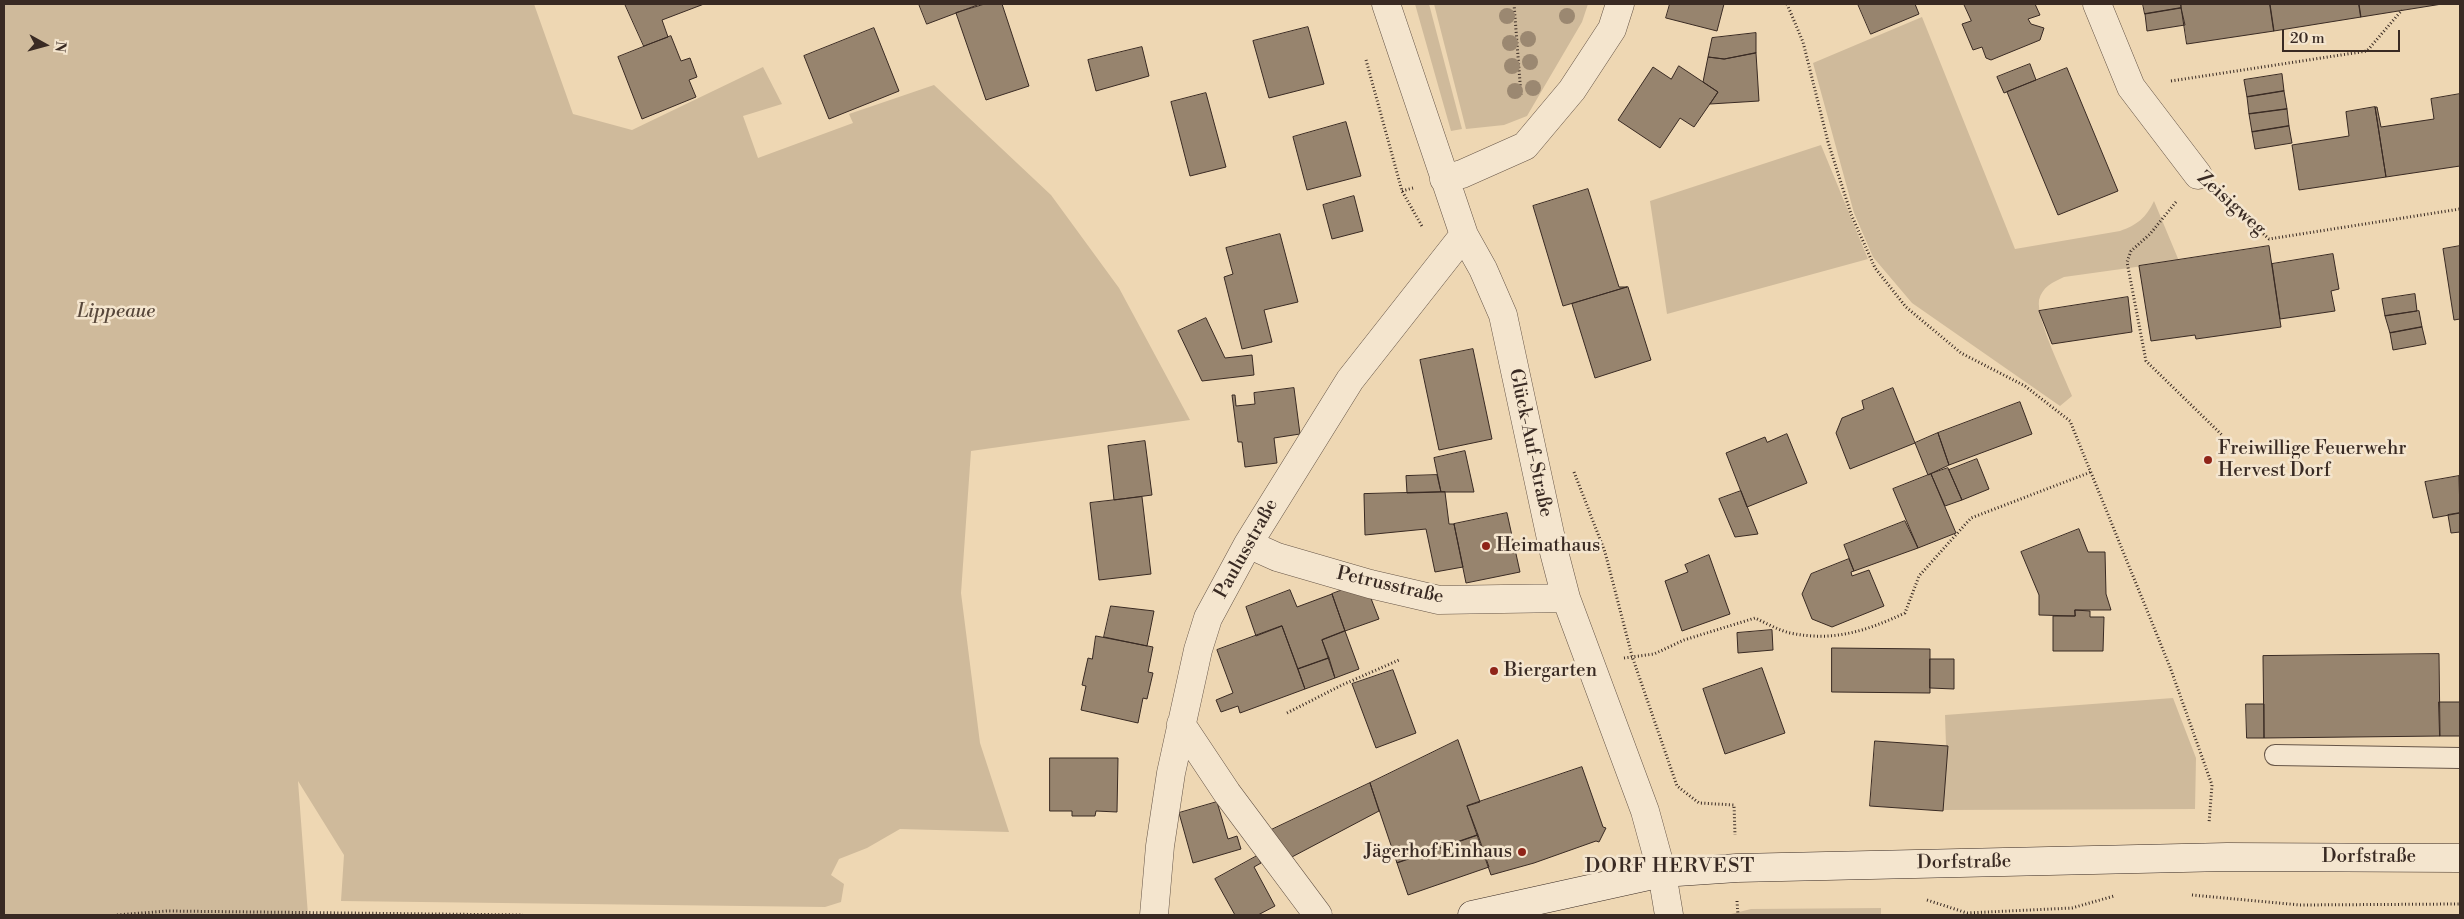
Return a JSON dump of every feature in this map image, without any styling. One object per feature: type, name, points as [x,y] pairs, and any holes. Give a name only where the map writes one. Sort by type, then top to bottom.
[{"type":"street","name":"Glück-Auf-Straße","points":[[1386,4],[1464,235],[1483,269],[1503,314],[1553,548],[1566,598],[1645,811],[1662,873],[1669,915]]},
{"type":"street","points":[[1444,179],[1462,174],[1525,146],[1572,90],[1612,29],[1620,4]]},
{"type":"street","name":"Zeisigweg","points":[[2097,4],[2131,87],[2198,175]]},
{"type":"street","name":"Paulusstraße","points":[[1154,915],[1160,846],[1181,724],[1198,650],[1208,618],[1248,544],[1350,380],[1464,235]]},
{"type":"street","name":"Petrusstraße","points":[[1248,544],[1277,557],[1370,584],[1439,600],[1566,598]]},
{"type":"street","points":[[1181,724],[1227,793],[1318,915]]},
{"type":"street","name":"Dorfstraße","points":[[1472,915],[1662,873],[1736,868],[2207,858],[2460,858]]},
{"type":"lane","points":[[2275,755],[2460,758]]},
{"type":"path","points":[[1514,4],[1525,146]]},
{"type":"path","points":[[1787,4],[1803,42],[1828,142],[1851,214],[1875,268],[1906,307],[1961,353],[2025,386],[2070,420],[2170,667],[2212,785],[2207,858]]},
{"type":"path","points":[[2131,87],[2366,50],[2402,10]]},
{"type":"path","points":[[2198,175],[2150,234],[2131,251],[2127,262],[2146,361],[2222,435]]},
{"type":"path","name":"Zeisigweg","points":[[2198,175],[2269,239],[2460,209]]},
{"type":"path","points":[[1573,469],[1605,552],[1632,656],[1677,786],[1699,803],[1734,805],[1738,915]]},
{"type":"path","points":[[1592,667],[1632,656],[1654,654],[1684,640],[1755,618],[1789,633],[1831,636],[1869,630],[1905,613],[1919,576],[1970,518],[2091,472]]},
{"type":"path","points":[[1287,713],[1342,685],[1399,660]]},
{"type":"path","points":[[2187,894],[2300,905],[2460,904]]},
{"type":"path","points":[[1917,900],[1927,900],[1967,913],[2072,908],[2117,895]]},
{"type":"path","points":[[1738,904],[1747,903]]},
{"type":"path","points":[[117,915],[168,911],[522,915]]},
{"type":"green space","name":"Lippeaue","points":[[4,4],[534,4],[573,114],[632,130],[763,67],[782,104],[743,116],[758,158],[853,123],[849,114],[934,85],[1051,195],[1119,288],[1190,420],[971,451],[961,593],[980,743],[1009,832],[900,829],[867,848],[839,859],[831,875],[844,884],[841,902],[825,907],[341,901],[344,855],[298,781],[308,915],[4,915]]},
{"type":"green space","points":[[1415,4],[1429,4],[1462,129],[1451,131]]},
{"type":"green space","points":[[1434,4],[1588,4],[1582,22],[1527,116],[1504,125],[1466,129]]},
{"type":"green space","points":[[1922,17],[2015,249],[2120,231],[2140,220],[2148,212],[2154,201],[2179,261],[2064,277],[2045,288],[2040,295],[2039,309],[2051,348],[2072,396],[2060,406],[1912,303],[1873,257],[1854,213],[1813,63]]},
{"type":"green space","points":[[1821,145],[1868,259],[1667,314],[1650,201]]},
{"type":"green space","points":[[2173,698],[2196,758],[2195,809],[1940,810],[1946,745],[1945,715]]},
{"type":"green space","points":[[1881,908],[1881,915],[1727,915],[1751,909]]},
{"type":"building","points":[[625,4],[704,4],[662,20],[668,37],[644,46]]},
{"type":"building","points":[[919,4],[980,4],[927,24]]},
{"type":"building","points":[[985,4],[1002,4],[1029,86],[986,100],[956,13]]},
{"type":"building","points":[[1670,4],[1724,4],[1717,31],[1666,18]]},
{"type":"building","points":[[1858,4],[1915,4],[1919,14],[1871,34]]},
{"type":"building","points":[[1964,4],[2035,4],[2040,15],[2028,19],[2031,24],[2044,28],[2040,40],[1991,60],[1986,58],[1982,47],[1973,50],[1962,24],[1971,21]]},
{"type":"building","points":[[2143,4],[2181,4],[2181,8],[2145,14]]},
{"type":"building","points":[[2181,4],[2270,4],[2274,31],[2187,44]]},
{"type":"building","points":[[2270,4],[2359,4],[2361,17],[2274,31]]},
{"type":"building","points":[[2359,4],[2442,4],[2361,17]]},
{"type":"building","points":[[2181,8],[2185,25],[2147,31],[2145,14]]},
{"type":"building","points":[[1308,27],[1324,84],[1269,98],[1253,41]]},
{"type":"building","points":[[874,28],[899,91],[829,119],[804,56]]},
{"type":"building","points":[[1756,33],[1756,53],[1724,59],[1708,57],[1712,38]]},
{"type":"building","points":[[671,36],[681,61],[690,58],[697,77],[689,80],[696,97],[642,119],[618,57]]},
{"type":"building","points":[[1142,47],[1149,76],[1096,91],[1088,60]]},
{"type":"building","points":[[1756,53],[1759,101],[1710,104],[1718,92],[1703,82],[1708,57],[1724,59]]},
{"type":"building","points":[[2030,64],[2036,80],[2004,93],[1997,77]]},
{"type":"building","points":[[1679,66],[1718,92],[1694,127],[1680,118],[1660,148],[1618,120],[1653,67],[1671,79]]},
{"type":"building","points":[[2067,68],[2118,191],[2058,215],[2007,92]]},
{"type":"building","points":[[2282,74],[2284,91],[2247,97],[2244,80]]},
{"type":"building","points":[[2284,91],[2287,109],[2249,114],[2247,97]]},
{"type":"building","points":[[1206,93],[1226,167],[1190,176],[1171,102]]},
{"type":"building","points":[[2460,94],[2460,166],[2386,177],[2375,107],[2377,107],[2381,127],[2434,119],[2431,99]]},
{"type":"building","points":[[2375,107],[2386,177],[2299,190],[2292,145],[2349,136],[2346,112]]},
{"type":"building","points":[[2287,109],[2289,126],[2252,132],[2249,114]]},
{"type":"building","points":[[1346,122],[1361,176],[1307,190],[1293,137]]},
{"type":"building","points":[[2289,126],[2292,143],[2255,149],[2252,132]]},
{"type":"building","points":[[1588,189],[1619,287],[1627,287],[1563,306],[1533,206]]},
{"type":"building","points":[[1354,196],[1363,231],[1332,239],[1323,205]]},
{"type":"building","points":[[1280,234],[1298,302],[1264,310],[1272,342],[1242,349],[1224,277],[1233,274],[1226,248]]},
{"type":"building","points":[[2269,246],[2281,327],[2196,339],[2195,335],[2151,341],[2139,266]]},
{"type":"building","points":[[2460,246],[2460,319],[2454,320],[2443,249]]},
{"type":"building","points":[[2333,254],[2339,289],[2331,291],[2335,311],[2280,319],[2272,264]]},
{"type":"building","points":[[1628,287],[1651,360],[1595,378],[1572,304]]},
{"type":"building","points":[[2415,294],[2417,311],[2385,316],[2382,299]]},
{"type":"building","points":[[2128,297],[2132,332],[2052,344],[2039,311]]},
{"type":"building","points":[[2419,311],[2422,327],[2390,333],[2385,316]]},
{"type":"building","points":[[1206,318],[1225,358],[1252,355],[1254,375],[1202,381],[1178,331]]},
{"type":"building","points":[[2422,327],[2426,344],[2393,350],[2390,333]]},
{"type":"building","points":[[1473,349],[1492,439],[1439,450],[1420,360]]},
{"type":"building","points":[[1294,388],[1300,434],[1274,438],[1277,463],[1245,467],[1242,442],[1238,442],[1232,395],[1235,395],[1236,406],[1255,404],[1254,393]]},
{"type":"building","points":[[1893,388],[1915,443],[1850,469],[1836,433],[1842,418],[1864,409],[1862,401]]},
{"type":"building","points":[[2020,402],[2032,434],[1949,465],[1938,433]]},
{"type":"building","points":[[1938,433],[1949,465],[1928,475],[1915,443]]},
{"type":"building","points":[[1787,434],[1807,483],[1747,507],[1726,453],[1765,437],[1767,442]]},
{"type":"building","points":[[1145,441],[1152,495],[1114,500],[1108,446]]},
{"type":"building","points":[[1465,451],[1474,492],[1441,492],[1434,458]]},
{"type":"building","points":[[1977,459],[1989,489],[1962,500],[1949,470]]},
{"type":"building","points":[[1948,468],[1962,500],[1945,506],[1931,474]]},
{"type":"building","points":[[1931,474],[1956,533],[1918,548],[1893,489]]},
{"type":"building","points":[[1437,475],[1441,492],[1407,493],[1406,476]]},
{"type":"building","points":[[2459,476],[2460,513],[2433,518],[2425,482]]},
{"type":"building","points":[[1741,491],[1758,534],[1735,537],[1719,499]]},
{"type":"building","points":[[1445,492],[1449,524],[1454,524],[1463,567],[1435,572],[1426,529],[1365,535],[1364,494]]},
{"type":"building","points":[[1142,497],[1151,574],[1099,580],[1090,503]]},
{"type":"building","name":"Heimathaus","points":[[1507,513],[1520,572],[1466,583],[1454,524]]},
{"type":"building","points":[[2460,513],[2460,532],[2451,533],[2448,515]]},
{"type":"building","points":[[1905,521],[1918,548],[1854,571],[1844,545]]},
{"type":"building","points":[[2079,529],[2088,552],[2105,552],[2106,594],[2111,610],[2075,610],[2075,616],[2039,615],[2039,595],[2021,552]]},
{"type":"building","points":[[1709,555],[1730,614],[1682,631],[1665,581],[1688,572],[1685,565]]},
{"type":"building","points":[[1849,559],[1854,571],[1851,572],[1852,576],[1869,570],[1884,606],[1832,627],[1812,619],[1802,594],[1811,574]]},
{"type":"building","points":[[1290,590],[1297,607],[1332,594],[1345,631],[1322,640],[1329,658],[1298,669],[1282,626],[1256,636],[1246,607]]},
{"type":"building","points":[[1342,590],[1370,596],[1379,619],[1345,631],[1332,594]]},
{"type":"building","points":[[1111,606],[1154,611],[1147,646],[1104,637]]},
{"type":"building","points":[[2075,610],[2090,611],[2090,617],[2104,617],[2103,651],[2053,651],[2053,616],[2075,616]]},
{"type":"building","points":[[1282,626],[1305,689],[1240,713],[1238,706],[1221,712],[1216,700],[1233,693],[1217,650]]},
{"type":"building","points":[[1772,630],[1773,650],[1738,653],[1737,633]]},
{"type":"building","points":[[1345,631],[1359,669],[1335,678],[1322,640]]},
{"type":"building","points":[[1096,636],[1153,647],[1148,672],[1153,673],[1147,699],[1143,698],[1138,723],[1081,710],[1086,686],[1082,685],[1088,658],[1092,659]]},
{"type":"building","points":[[1832,648],[1930,649],[1930,693],[1832,692]]},
{"type":"building","points":[[2439,654],[2440,736],[2264,738],[2263,656]]},
{"type":"building","points":[[1329,658],[1335,678],[1305,689],[1298,669]]},
{"type":"building","points":[[1930,659],[1954,659],[1954,689],[1930,688]]},
{"type":"building","points":[[1762,668],[1785,733],[1725,754],[1703,689]]},
{"type":"building","points":[[1393,670],[1416,733],[1376,748],[1352,684]]},
{"type":"building","points":[[2439,702],[2460,702],[2460,736],[2440,736]]},
{"type":"building","points":[[2246,704],[2264,704],[2264,738],[2247,738]]},
{"type":"building","points":[[1458,740],[1480,802],[1467,806],[1478,835],[1397,863],[1370,783]]},
{"type":"building","points":[[1875,741],[1948,746],[1943,811],[1870,806]]},
{"type":"building","points":[[1050,758],[1118,758],[1117,812],[1096,811],[1095,816],[1072,816],[1072,811],[1050,811]]},
{"type":"building","name":"Jägerhof Einhaus","points":[[1582,767],[1603,827],[1606,828],[1599,842],[1596,841],[1534,863],[1491,875],[1467,806]]},
{"type":"building","points":[[1370,783],[1379,811],[1290,858],[1269,831]]},
{"type":"building","points":[[1217,802],[1228,839],[1237,836],[1241,849],[1193,863],[1179,813]]},
{"type":"building","points":[[1478,835],[1489,867],[1408,895],[1397,863]]},
{"type":"building","points":[[1257,856],[1261,863],[1254,867],[1275,906],[1258,915],[1235,915],[1215,879]]},
{"type":"place","name":"Freiwillige Feuerwehr Hervest Dorf","points":[[2208,460]]},
{"type":"place","name":"Heimathaus","points":[[1486,546]]},
{"type":"place","name":"Biergarten","points":[[1494,671]]},
{"type":"place","name":"Jägerhof Einhaus","points":[[1522,852]]},
{"type":"district","name":"DORF HERVEST","points":[[1670,867]]}]
